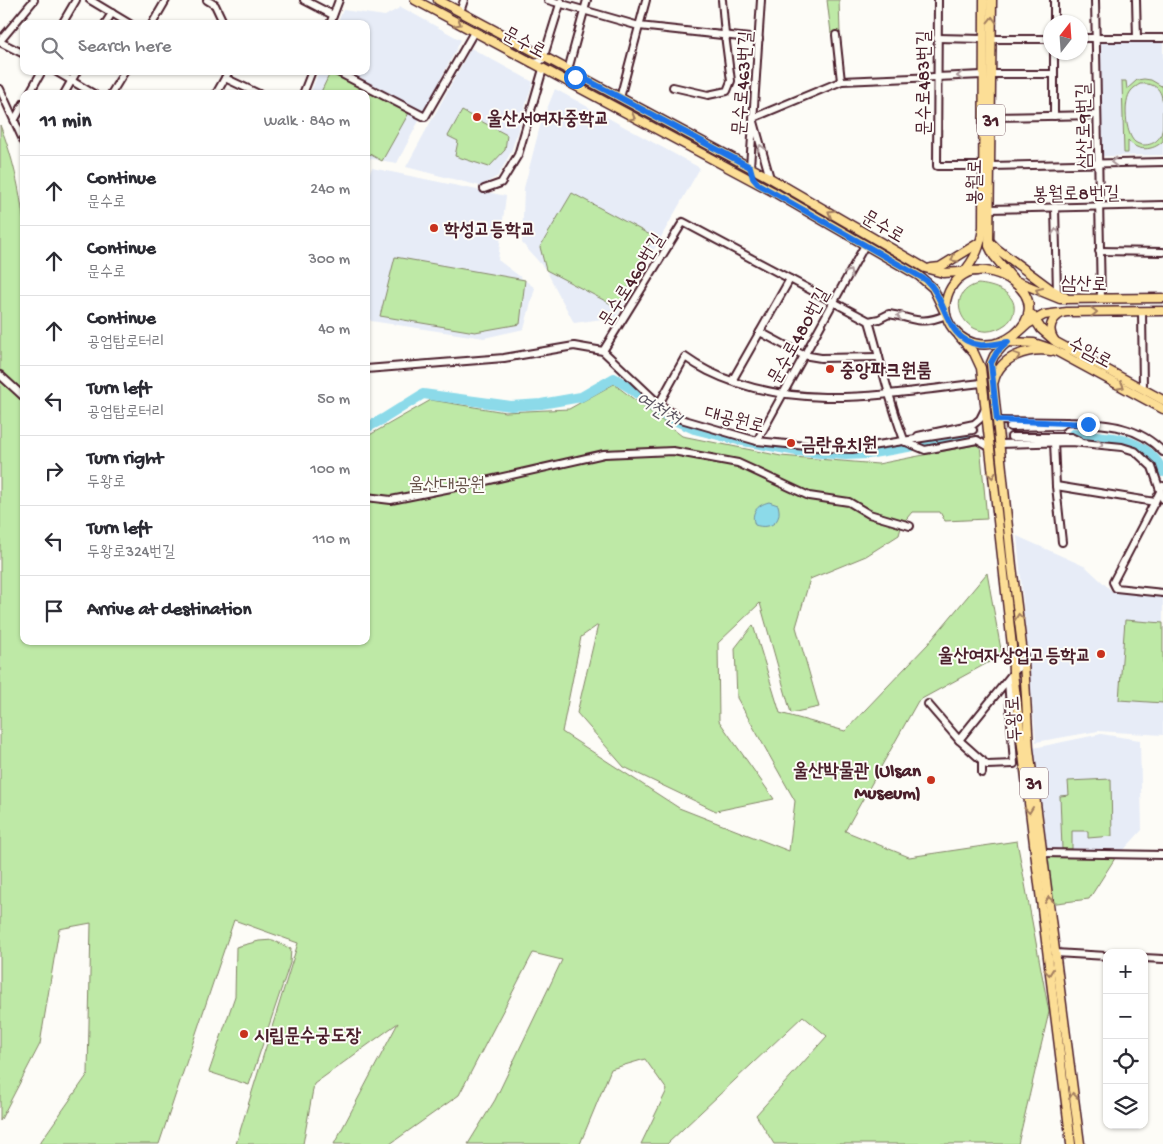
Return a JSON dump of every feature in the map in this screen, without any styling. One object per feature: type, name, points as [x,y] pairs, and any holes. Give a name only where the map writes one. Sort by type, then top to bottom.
[{"type":"main road","name":"문수로","points":[[415,0],[726,166],[865,245],[930,284],[946,315]]},
{"type":"main road","name":"문수로","points":[[438,0],[770,178],[925,268],[943,273],[962,274]]},
{"type":"main road","points":[[984,0],[983,39],[987,75],[986,219]]},
{"type":"main road","name":"봉월로","points":[[962,274],[985,241],[986,219],[989,209],[986,166],[991,117],[987,75],[992,39],[992,0]]},
{"type":"main road","points":[[582,90],[573,83],[572,78],[578,77],[587,80]]},
{"type":"main road","points":[[703,154],[713,158],[717,156],[718,152],[708,145]]},
{"type":"main road","points":[[726,166],[741,170],[750,167],[753,178],[758,184]]},
{"type":"main road","points":[[925,268],[940,267],[985,241],[1058,293],[1072,299]]},
{"type":"main road","name":"봉월로","points":[[985,241],[1012,280],[1024,292],[1029,309]]},
{"type":"main road","points":[[1012,280],[990,272],[977,270],[962,274],[948,293],[945,304],[946,315],[950,325],[978,359],[982,383],[1012,646],[1010,676],[1071,1144]]},
{"type":"main road","name":"삼산로","points":[[1012,280],[1054,298],[1163,298]]},
{"type":"main road","points":[[959,336],[978,344],[997,343],[1008,339],[1019,332],[1026,322],[1029,309]]},
{"type":"main road","name":"수암로","points":[[1029,309],[1034,320],[1046,335],[1056,342],[1163,400]]},
{"type":"main road","name":"삼산로","points":[[1019,332],[1034,320],[1049,314],[1066,312],[1163,311]]},
{"type":"main road","points":[[1056,342],[1051,334],[1051,323],[1056,317],[1066,312]]},
{"type":"main road","name":"두왕로","points":[[1019,332],[997,352],[992,359],[991,366],[1024,662],[1029,749],[1080,1144]]},
{"type":"main road","name":"수암로","points":[[997,343],[1034,343],[1058,352],[1163,408]]},
{"type":"main road","points":[[993,385],[999,368],[1008,360],[1036,351],[1058,352]]},
{"type":"street","points":[[20,52],[0,42],[34,0]]},
{"type":"street","points":[[64,20],[76,0]]},
{"type":"street","points":[[154,20],[166,0]]},
{"type":"street","points":[[207,0],[215,5],[222,20]]},
{"type":"street","points":[[304,0],[333,15]]},
{"type":"street","points":[[331,20],[339,0]]},
{"type":"street","points":[[460,12],[464,0]]},
{"type":"street","points":[[548,0],[639,26],[759,39]]},
{"type":"street","points":[[568,70],[587,0]]},
{"type":"street","points":[[620,98],[646,0]]},
{"type":"street","points":[[673,87],[708,95],[727,91],[731,81],[722,0]]},
{"type":"street","name":"문수로463번길","points":[[750,167],[761,0]]},
{"type":"street","name":"문수로483번길","points":[[938,0],[937,166],[986,166]]},
{"type":"street","points":[[1054,0],[1054,15]]},
{"type":"street","name":"삼산로9번길","points":[[1095,0],[1101,299]]},
{"type":"street","points":[[1136,0],[1137,38]]},
{"type":"street","points":[[94,1],[123,20]]},
{"type":"street","points":[[530,62],[540,62],[544,57],[560,2]]},
{"type":"street","points":[[108,20],[112,13]]},
{"type":"street","points":[[344,75],[425,117],[474,32]]},
{"type":"street","points":[[836,35],[840,82]]},
{"type":"street","points":[[937,38],[983,39]]},
{"type":"street","points":[[1088,38],[1163,38]]},
{"type":"street","points":[[992,39],[1043,39]]},
{"type":"street","points":[[1054,60],[1054,116]]},
{"type":"street","points":[[484,189],[501,183],[518,155],[543,69]]},
{"type":"street","points":[[770,178],[753,118],[840,82],[987,75],[1054,74]]},
{"type":"street","points":[[31,90],[40,75]]},
{"type":"street","points":[[61,75],[87,90]]},
{"type":"street","points":[[66,90],[75,75]]},
{"type":"street","points":[[113,90],[122,75]]},
{"type":"street","points":[[218,90],[226,75]]},
{"type":"street","points":[[229,75],[253,90]]},
{"type":"street","points":[[305,90],[310,75]]},
{"type":"street","points":[[0,89],[20,132]]},
{"type":"street","points":[[15,119],[20,110]]},
{"type":"street","points":[[991,117],[1097,115]]},
{"type":"street","points":[[986,166],[1163,162]]},
{"type":"street","name":"봉월로8번길","points":[[989,209],[1163,205]]},
{"type":"street","points":[[1055,207],[1058,293]]},
{"type":"street","name":"문수로460번길","points":[[603,351],[683,222],[790,280]]},
{"type":"street","name":"문수로480번길","points":[[757,441],[865,245]]},
{"type":"street","points":[[1099,251],[1163,252]]},
{"type":"street","points":[[732,381],[790,280],[869,321],[889,314],[920,322],[932,321],[946,315]]},
{"type":"street","name":"수암로","points":[[1142,311],[1143,389]]},
{"type":"street","points":[[869,321],[888,394],[905,442],[925,450],[975,439],[988,447]]},
{"type":"street","points":[[760,332],[803,355],[822,358],[879,357]]},
{"type":"street","points":[[370,370],[504,358],[574,346],[603,351]]},
{"type":"street","name":"대공원로","points":[[603,351],[659,404],[680,419],[757,441],[852,449],[905,442],[917,436],[974,427]]},
{"type":"street","points":[[659,404],[685,357],[708,371],[758,389],[820,398],[859,398],[982,383]]},
{"type":"street","points":[[0,375],[20,393]]},
{"type":"street","points":[[975,439],[977,432],[974,427],[985,409]]},
{"type":"street","points":[[997,420],[1067,422],[1130,429],[1147,438],[1163,452]]},
{"type":"street","points":[[1010,427],[1060,426],[1067,422]]},
{"type":"street","points":[[1011,437],[1072,437],[1080,443]]},
{"type":"street","points":[[1054,442],[1056,486],[1062,542]]},
{"type":"street","points":[[999,444],[1080,443],[1122,446],[1135,451],[1152,468],[1162,492],[1113,584],[1116,588],[1163,593]]},
{"type":"street","points":[[370,497],[391,500],[604,454],[673,451],[738,463],[809,496],[849,502],[869,514],[910,526]]},
{"type":"street","points":[[1056,486],[1155,502]]},
{"type":"street","points":[[959,740],[1010,676],[1024,662]]},
{"type":"street","points":[[928,704],[959,740],[987,765],[1014,764],[1010,676]]},
{"type":"street","points":[[982,760],[982,773]]},
{"type":"street","points":[[1043,853],[1163,855]]},
{"type":"street","points":[[1055,953],[1103,956]]},
{"type":"street","points":[[1148,958],[1163,959]]},
{"type":"shaded area","points":[[401,7],[461,40],[397,163],[370,159],[370,90],[312,90],[317,75],[370,75],[370,20],[339,20],[343,10],[385,16]]},
{"type":"shaded area","points":[[1100,42],[1163,42],[1163,155],[1102,156]]},
{"type":"shaded area","name":"울산서여자중학교","points":[[471,48],[533,82],[511,152],[498,176],[480,186],[406,167]]},
{"type":"shaded area","points":[[555,89],[700,168],[616,317],[574,323],[546,270],[522,243],[524,188],[540,126]]},
{"type":"shaded area","name":"학성고등학교","points":[[372,168],[506,196],[498,260],[535,288],[524,329],[484,338],[371,321],[370,172]]},
{"type":"shaded area","name":"울산여자상업고등학교","points":[[1017,536],[1086,567],[1113,592],[1163,596],[1163,735],[1098,731],[1036,742]]},
{"type":"shaded area","points":[[1101,734],[1140,740],[1142,830],[1121,853],[1043,853],[1029,749]]},
{"type":"green space","points":[[827,0],[839,0],[840,33],[831,33]]},
{"type":"green space","points":[[329,75],[339,75],[369,90],[322,90]]},
{"type":"green space","points":[[1137,80],[1151,80],[1163,87],[1163,141],[1155,147],[1145,149],[1136,147],[1128,140],[1128,153],[1124,153],[1122,81],[1126,81],[1127,89]]},
{"type":"green space","points":[[370,91],[410,111],[382,161],[370,154]]},
{"type":"green space","points":[[462,111],[507,135],[505,150],[489,167],[455,156],[458,141],[448,136]]},
{"type":"green space","name":"울산대공원","points":[[0,125],[9,149],[20,199],[20,645],[370,645],[370,435],[431,400],[505,412],[569,409],[614,384],[682,436],[781,456],[878,464],[980,444],[987,519],[945,521],[940,512],[912,512],[902,524],[899,535],[866,556],[810,579],[796,627],[819,707],[791,713],[760,603],[718,643],[719,721],[774,799],[716,811],[624,767],[577,713],[598,625],[581,637],[562,732],[679,808],[789,851],[795,801],[737,698],[735,648],[753,625],[780,713],[845,731],[928,644],[987,573],[1002,655],[918,701],[845,831],[909,857],[1017,841],[1049,1012],[1018,1144],[774,1144],[756,1115],[827,1036],[803,1016],[667,1144],[641,1144],[667,1090],[645,1059],[611,1069],[580,1144],[468,1144],[495,1100],[562,960],[533,953],[459,1095],[390,1144],[334,1144],[398,1023],[314,1084],[303,1144],[236,1144],[298,943],[234,920],[159,1144],[39,1144],[88,1074],[91,923],[59,929],[40,1044],[0,1121]]},
{"type":"green space","points":[[572,193],[654,237],[645,251],[649,253],[617,307],[546,270],[540,247]]},
{"type":"green space","points":[[395,257],[525,280],[520,324],[475,332],[380,316]]},
{"type":"green space","points":[[978,284],[996,288],[1008,294],[1012,299],[1014,311],[1006,324],[993,330],[980,331],[970,326],[963,318],[960,298],[966,290]]},
{"type":"green space","points":[[1125,620],[1163,623],[1163,703],[1119,700]]},
{"type":"green space","points":[[1111,779],[1112,836],[1088,838],[1088,831],[1072,831],[1072,849],[1062,849],[1060,796],[1069,795],[1068,781]]},
{"type":"green space","points":[[1043,853],[1117,855],[1089,899],[1049,904]]},
{"type":"green space","name":"시립문수궁도장","points":[[273,940],[291,949],[290,963],[249,1085],[209,1072],[235,996],[236,947],[259,941]]},
{"type":"water","points":[[769,502],[778,505],[779,516],[777,520],[766,526],[755,525],[754,513],[758,507]]},
{"type":"waterway","name":"여천천","points":[[370,426],[423,394],[511,406],[541,404],[581,397],[614,378],[630,388],[665,416],[694,429],[738,440],[797,451],[846,455],[867,454],[966,437]]},
{"type":"waterway","name":"여천천","points":[[1073,434],[1112,438],[1136,445],[1147,451],[1156,460],[1163,472]]},
{"type":"tunnel","points":[[973,430],[1010,427]]},
{"type":"tunnel","points":[[974,438],[1011,437]]},
{"type":"place","name":"울산서여자중학교","points":[[477,117]]},
{"type":"place","name":"학성고등학교","points":[[434,228]]},
{"type":"place","name":"중앙파크원룸","points":[[830,369]]},
{"type":"place","name":"금란유치원","points":[[791,443]]},
{"type":"place","name":"울산여자상업고등학교","points":[[1101,654]]},
{"type":"place","name":"울산박물관 (Ulsan Museum)","points":[[931,780]]},
{"type":"place","name":"시립문수궁도장","points":[[244,1034]]},
{"type":"route","points":[[575,77],[587,80],[750,167],[753,178],[758,184],[926,280],[942,304],[947,320],[959,336],[966,340],[986,345],[1008,342],[997,352],[991,363],[997,420],[1088,424]]}]
